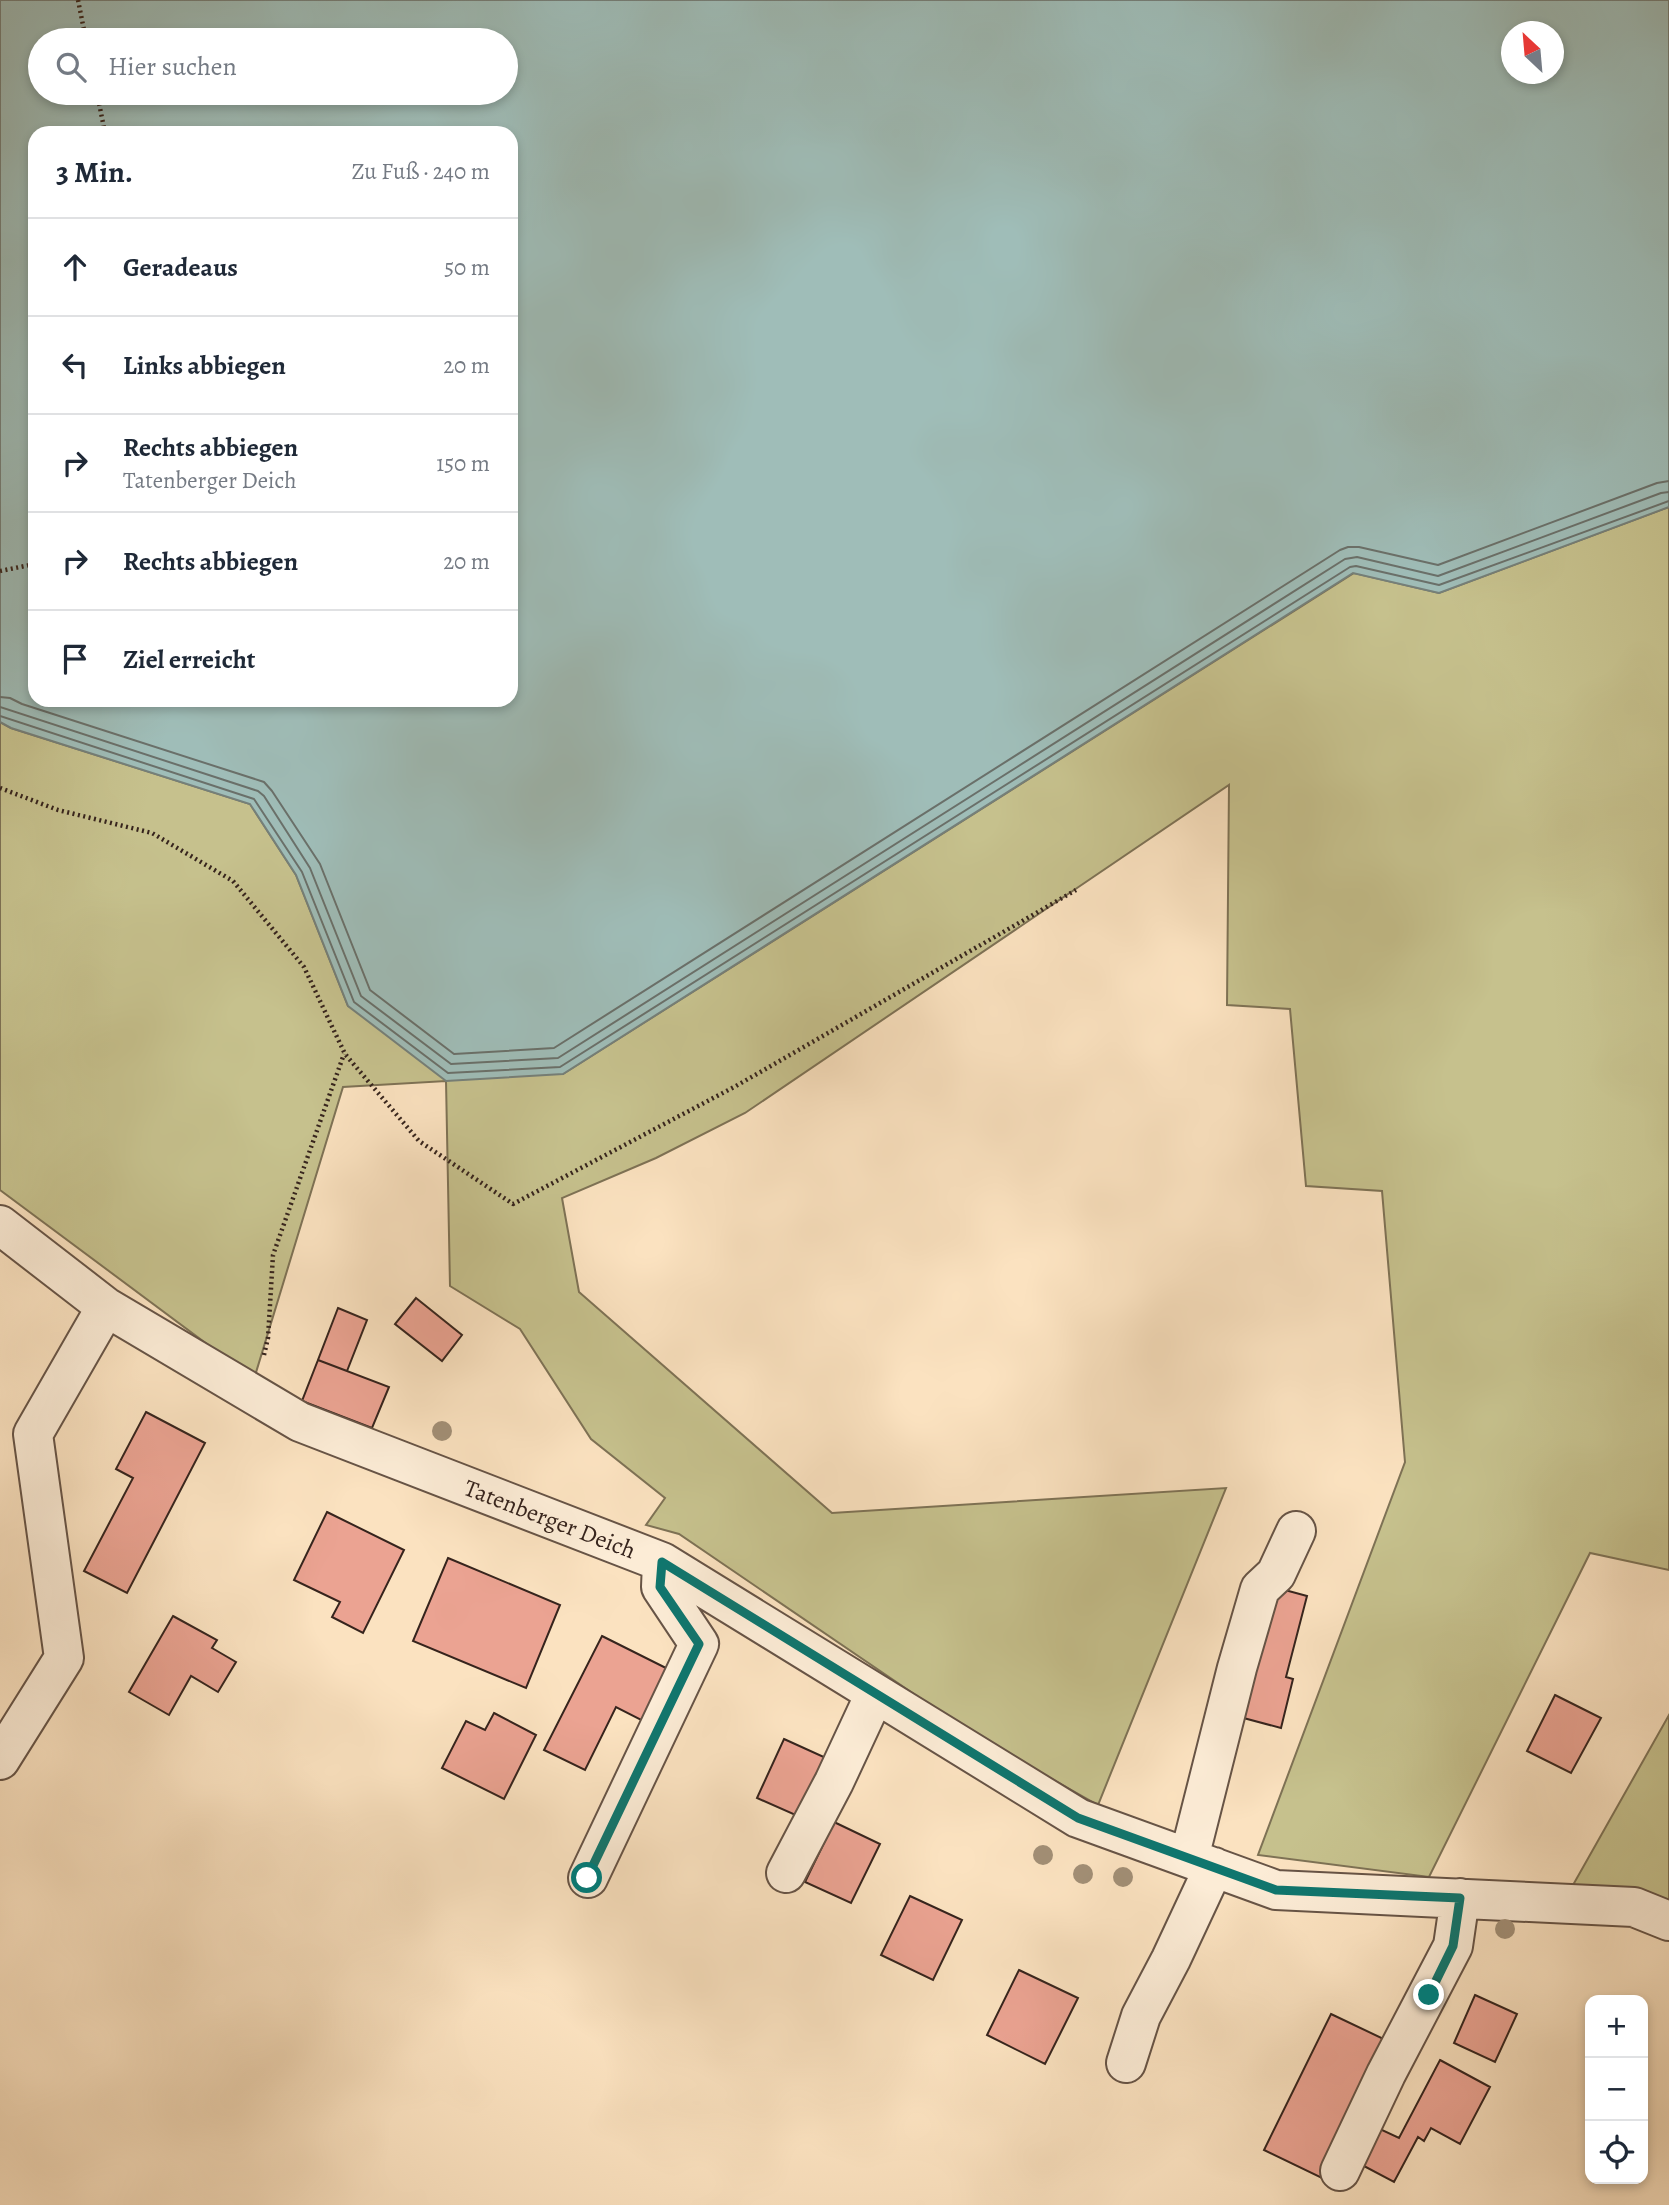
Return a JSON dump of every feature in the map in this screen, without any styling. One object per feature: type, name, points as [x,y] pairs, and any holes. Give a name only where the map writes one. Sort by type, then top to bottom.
[{"type":"street","name":"Tatenberger Deich","points":[[0,1225],[106,1307],[300,1422],[662,1562],[1078,1818],[1276,1890],[1634,1907],[1669,1921]]},
{"type":"street","points":[[0,1760],[64,1658],[33,1434],[106,1307]]},
{"type":"street","points":[[1126,2063],[1141,2016],[1171,1959],[1202,1863],[1237,1668],[1260,1589],[1276,1574],[1296,1531]]},
{"type":"street","points":[[587,1878],[699,1644],[660,1587],[662,1562]]},
{"type":"street","points":[[786,1873],[834,1782],[875,1693]]},
{"type":"street","points":[[1340,2171],[1386,2074],[1453,1946],[1460,1898]]},
{"type":"path","points":[[78,0],[84,28]]},
{"type":"path","points":[[99,105],[104,126]]},
{"type":"path","points":[[0,571],[28,565]]},
{"type":"path","points":[[0,788],[58,810],[152,833],[233,881],[304,967],[345,1054],[419,1140],[513,1204],[736,1086],[1076,890]]},
{"type":"path","points":[[268,1338],[273,1255],[345,1054]]},
{"type":"shaded area","points":[[1669,507],[1669,1570],[1590,1553],[1429,1877],[1258,1855],[1405,1462],[1382,1191],[1306,1186],[1290,1009],[1227,1005],[1229,785],[745,1113],[656,1158],[562,1198],[579,1292],[832,1513],[1226,1488],[1098,1805],[977,1737],[679,1534],[646,1525],[665,1498],[591,1439],[520,1329],[450,1286],[446,1081],[343,1087],[254,1379],[0,1190],[0,722],[11,728],[250,804],[296,875],[348,1006],[563,1074],[1354,573],[1439,593]]},
{"type":"shaded area","points":[[1669,1715],[1669,1903],[1573,1885]]},
{"type":"water","points":[[0,0],[1669,0],[1669,507],[1439,593],[1353,573],[563,1074],[446,1081],[348,1006],[296,875],[250,804],[11,728],[0,722]]},
{"type":"building","points":[[416,1298],[462,1335],[442,1361],[395,1324]]},
{"type":"building","points":[[338,1308],[367,1320],[347,1371],[318,1360]]},
{"type":"building","points":[[318,1360],[389,1387],[372,1428],[302,1401]]},
{"type":"building","points":[[146,1412],[205,1443],[127,1593],[84,1571],[133,1478],[116,1469]]},
{"type":"building","points":[[327,1512],[404,1550],[363,1633],[332,1617],[340,1602],[294,1580]]},
{"type":"building","points":[[448,1558],[560,1605],[526,1688],[413,1641]]},
{"type":"building","points":[[1270,1586],[1307,1596],[1286,1677],[1293,1679],[1281,1728],[1236,1716]]},
{"type":"building","points":[[173,1616],[217,1640],[212,1648],[236,1662],[218,1692],[191,1676],[169,1715],[129,1692]]},
{"type":"building","points":[[602,1636],[676,1673],[651,1725],[616,1707],[585,1770],[544,1750]]},
{"type":"building","points":[[1555,1695],[1601,1718],[1571,1773],[1527,1751]]},
{"type":"building","points":[[494,1713],[536,1735],[504,1799],[442,1768],[466,1721],[485,1730]]},
{"type":"building","points":[[784,1739],[826,1758],[800,1817],[757,1798]]},
{"type":"building","points":[[834,1822],[880,1844],[851,1903],[805,1882]]},
{"type":"building","points":[[910,1896],[962,1920],[933,1980],[881,1955]]},
{"type":"building","points":[[1019,1970],[1078,1998],[1045,2064],[987,2035]]},
{"type":"building","points":[[1475,1995],[1517,2014],[1495,2062],[1454,2043]]},
{"type":"building","points":[[1331,2014],[1392,2043],[1324,2179],[1264,2150]]},
{"type":"building","points":[[1440,2060],[1490,2087],[1460,2144],[1431,2128],[1424,2141],[1418,2137],[1394,2182],[1362,2165],[1380,2129],[1399,2138]]},
{"type":"route","points":[[587,1878],[699,1644],[660,1587],[662,1562],[1078,1818],[1276,1890],[1460,1898],[1453,1946],[1429,1995]]}]
